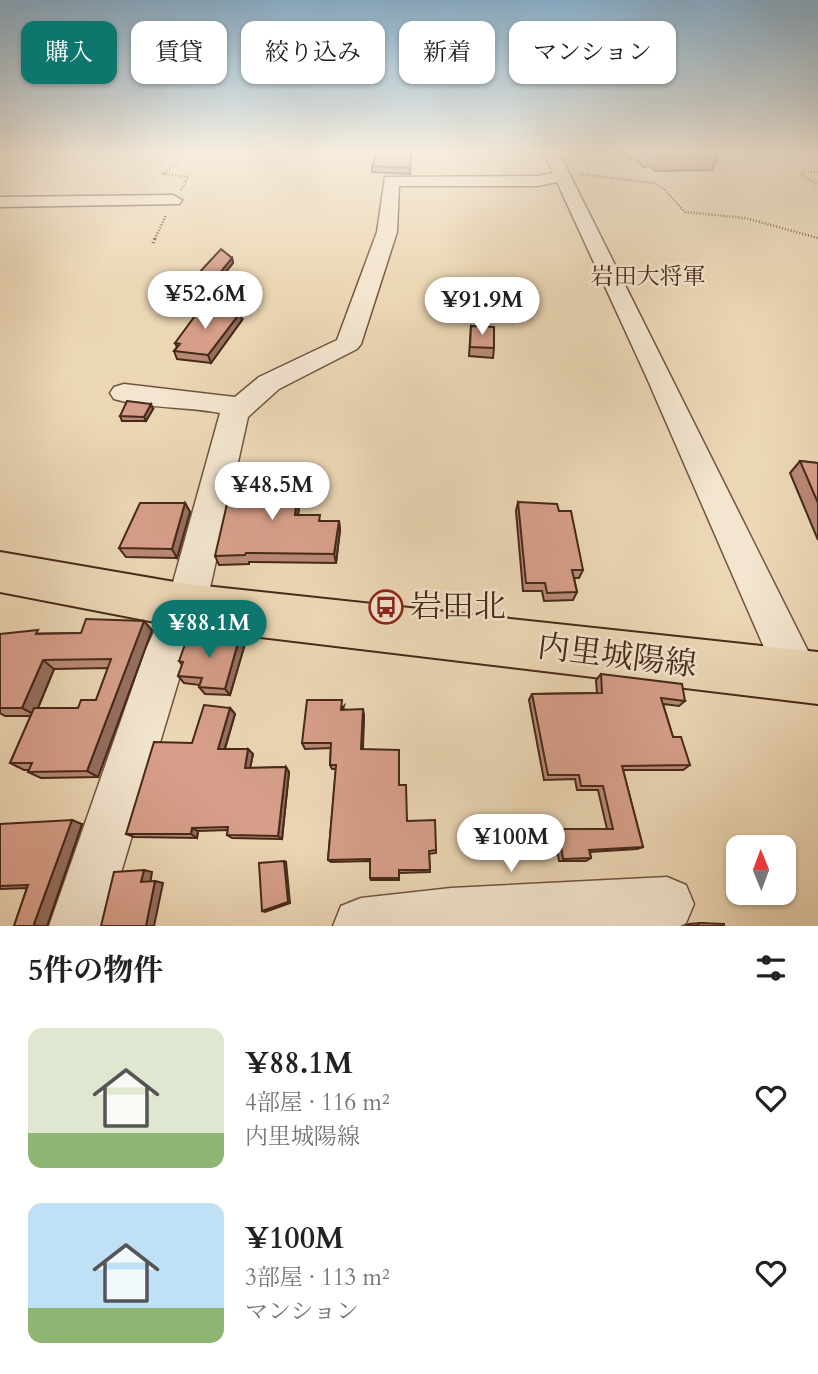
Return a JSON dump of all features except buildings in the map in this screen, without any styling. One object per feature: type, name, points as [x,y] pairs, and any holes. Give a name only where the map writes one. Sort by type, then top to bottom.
[{"type":"main road","name":"内里城陽線","points":[[0,572],[186,606],[808,677]]},
{"type":"street","points":[[76,926],[167,649],[186,606],[234,413],[269,383],[348,344],[387,232],[390,196]]},
{"type":"street","points":[[572,196],[808,677]]},
{"type":"street","points":[[0,202],[173,200]]},
{"type":"street","points":[[124,393],[167,400],[223,403],[231,406],[234,413]]},
{"type":"street","points":[[361,926],[667,904]]},
{"type":"path","points":[[153,243],[176,196]]},
{"type":"path","points":[[670,196],[678,208],[685,212],[745,218],[818,238]]},
{"type":"place","name":"岩田北","points":[[386,607]]},
{"type":"district","name":"岩田大将軍","points":[[648,276]]}]
